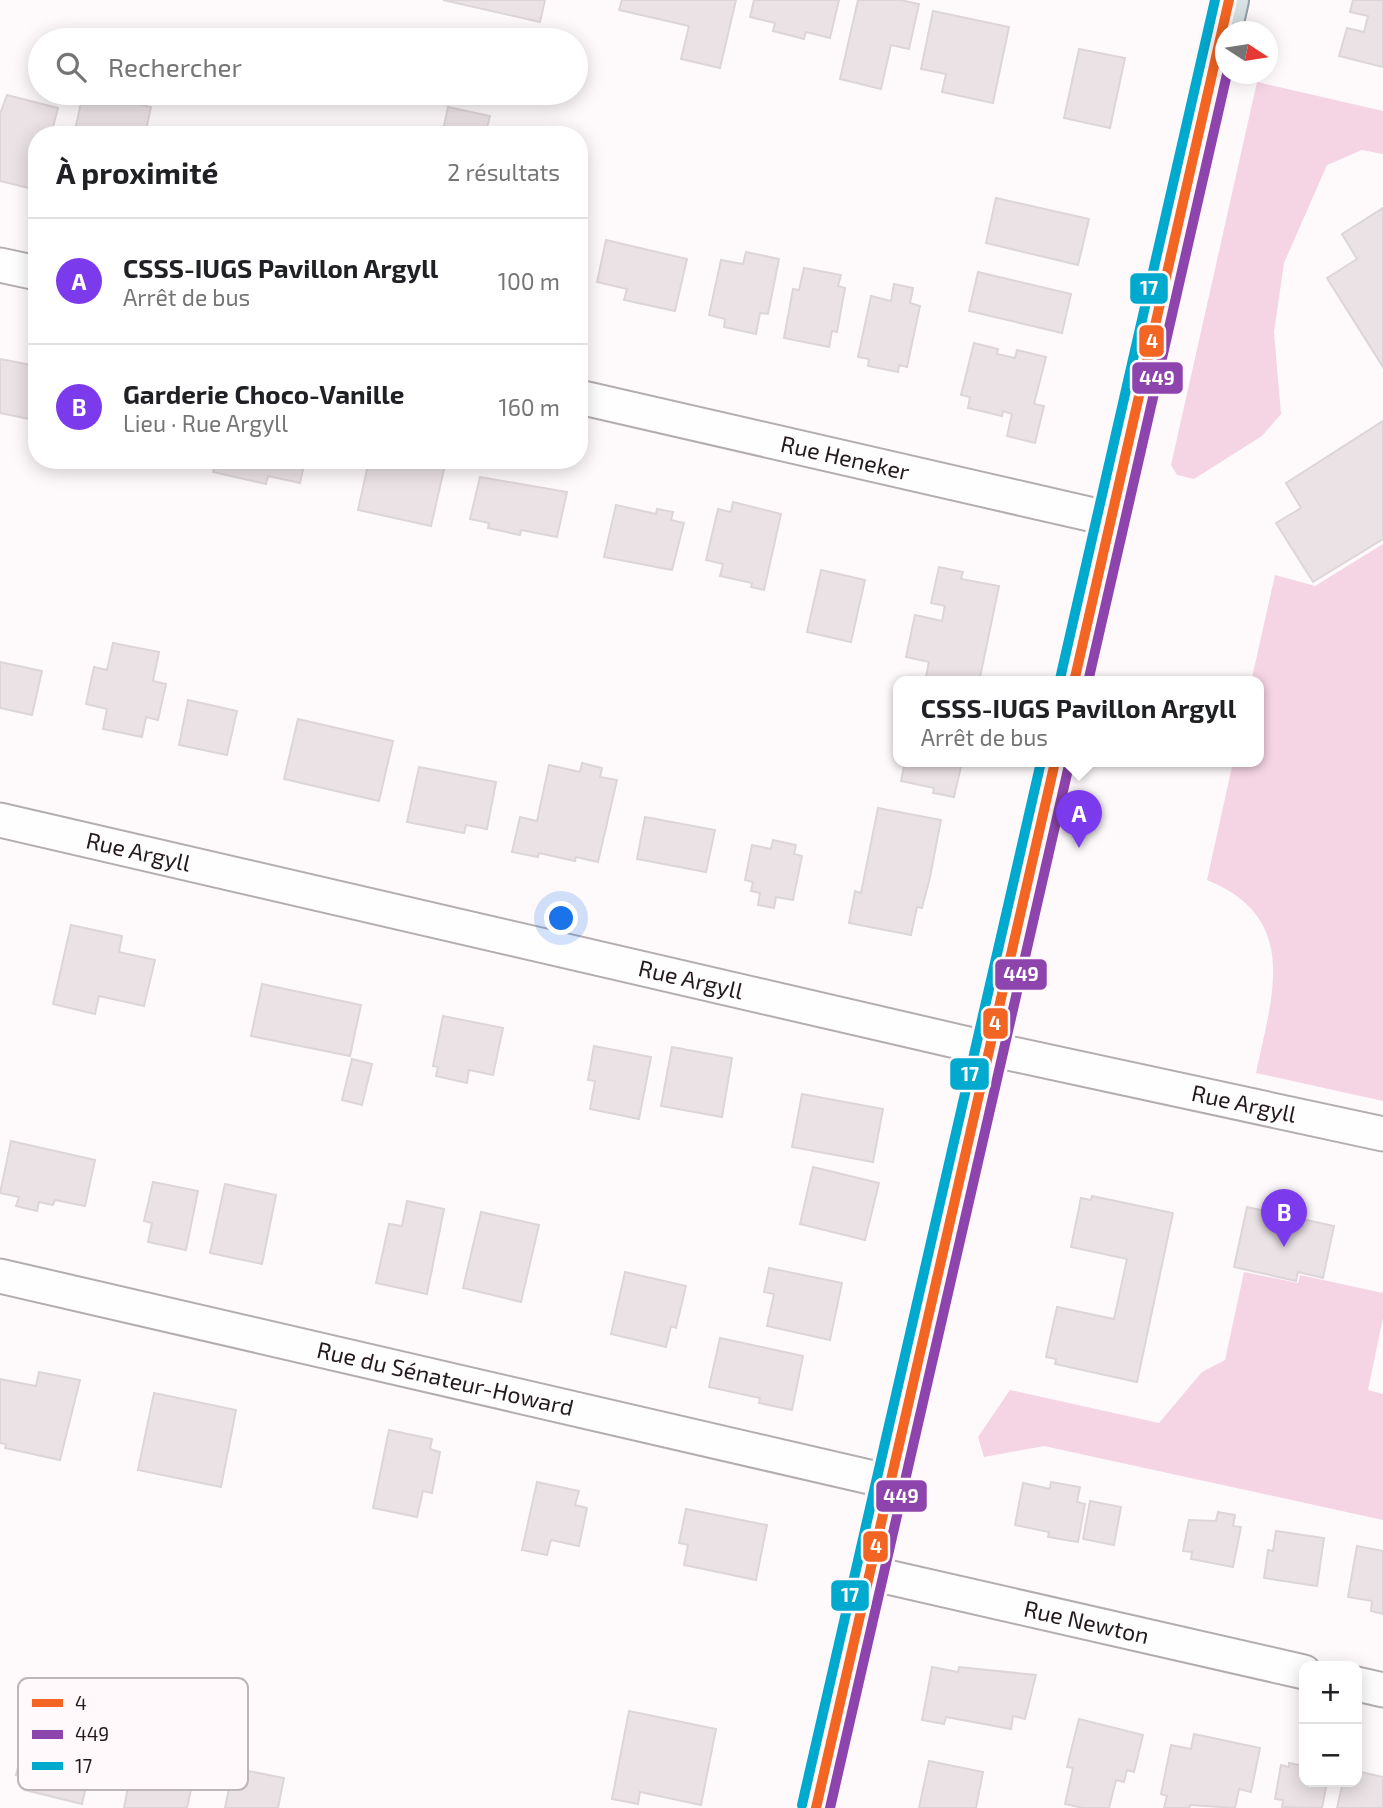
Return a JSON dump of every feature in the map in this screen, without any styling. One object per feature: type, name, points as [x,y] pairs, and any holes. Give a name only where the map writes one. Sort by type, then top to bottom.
[{"type":"main road","points":[[1075,676],[1229,0]]},
{"type":"main road","points":[[817,1808],[1054,767]]},
{"type":"street","points":[[0,265],[28,272]]},
{"type":"street","name":"Rue Heneker","points":[[588,399],[1111,519]]},
{"type":"street","name":"Rue Argyll","points":[[0,820],[990,1049],[1383,1135]]},
{"type":"street","name":"Rue du Sénateur-Howard","points":[[0,1276],[891,1482]]},
{"type":"street","name":"Rue Newton","points":[[870,1573],[1299,1671]]},
{"type":"street","points":[[1362,1685],[1383,1689]]},
{"type":"shaded area","points":[[1257,84],[1383,111],[1383,154],[1362,150],[1327,165],[1284,263],[1274,332],[1281,414],[1262,436],[1194,479],[1177,475],[1171,465]]},
{"type":"shaded area","points":[[1383,544],[1383,1101],[1256,1073],[1272,988],[1273,962],[1268,937],[1257,915],[1237,896],[1207,880],[1232,767],[1264,767],[1264,676],[1252,676],[1275,575],[1315,586]]},
{"type":"shaded area","points":[[1244,1272],[1298,1283],[1300,1275],[1383,1293],[1383,1318],[1368,1390],[1383,1394],[1383,1520],[1044,1446],[984,1457],[978,1437],[1010,1390],[1159,1423],[1202,1372],[1225,1360]]},
{"type":"building","points":[[443,0],[545,0],[540,22]]},
{"type":"building","points":[[622,0],[736,0],[720,68],[681,59],[689,26],[619,10]]},
{"type":"building","points":[[754,0],[839,0],[830,38],[806,32],[804,39],[773,31],[775,23],[750,17]]},
{"type":"building","points":[[858,0],[900,0],[919,4],[909,49],[891,45],[881,89],[840,79]]},
{"type":"building","points":[[1353,0],[1383,0],[1383,67],[1339,56],[1347,28],[1364,32],[1368,16],[1350,12]]},
{"type":"building","points":[[933,11],[1009,27],[993,103],[942,92],[946,74],[921,69]]},
{"type":"building","points":[[1079,49],[1125,58],[1110,128],[1064,118]]},
{"type":"building","points":[[7,95],[28,100],[28,105],[58,108],[53,126],[28,126],[28,188],[0,181],[0,114]]},
{"type":"building","points":[[80,105],[151,107],[147,126],[76,126]]},
{"type":"building","points":[[448,107],[490,116],[487,126],[444,126]]},
{"type":"building","points":[[996,198],[1089,219],[1078,265],[986,243]]},
{"type":"building","points":[[1383,208],[1383,367],[1327,278],[1357,259],[1342,234]]},
{"type":"building","points":[[606,240],[687,259],[675,311],[624,300],[627,289],[597,282]]},
{"type":"building","points":[[746,252],[779,259],[768,314],[760,313],[756,334],[724,327],[725,319],[709,315],[721,260],[743,264]]},
{"type":"building","points":[[804,268],[841,275],[838,286],[845,288],[837,332],[832,331],[829,347],[784,338],[793,289],[799,290]]},
{"type":"building","points":[[978,272],[1071,294],[1062,333],[969,311]]},
{"type":"building","points":[[894,284],[913,288],[910,303],[920,306],[907,367],[899,365],[898,372],[868,366],[869,359],[858,357],[871,296],[891,301]]},
{"type":"building","points":[[974,343],[998,349],[997,354],[1015,358],[1017,350],[1046,357],[1034,404],[1044,406],[1035,443],[1007,436],[1012,414],[1003,411],[1002,416],[968,408],[970,397],[961,395]]},
{"type":"building","points":[[0,359],[28,364],[28,419],[0,413]]},
{"type":"building","points":[[1383,421],[1383,539],[1313,582],[1276,523],[1301,508],[1286,483]]},
{"type":"building","points":[[214,469],[303,469],[300,483],[268,476],[266,484],[213,472]]},
{"type":"building","points":[[367,469],[444,469],[431,526],[358,510]]},
{"type":"building","points":[[480,477],[567,492],[557,537],[521,530],[520,535],[488,528],[489,523],[470,519]]},
{"type":"building","points":[[733,502],[781,514],[764,590],[751,587],[752,583],[720,576],[723,564],[706,560],[718,509],[731,512]]},
{"type":"building","points":[[616,505],[656,514],[657,509],[673,512],[671,520],[684,523],[672,570],[604,557]]},
{"type":"building","points":[[939,567],[963,572],[961,579],[999,586],[980,676],[926,676],[929,662],[906,657],[915,615],[942,621],[945,606],[931,603]]},
{"type":"building","points":[[821,570],[865,580],[851,642],[807,632]]},
{"type":"building","points":[[113,643],[159,652],[153,681],[166,684],[158,720],[146,717],[142,737],[103,729],[107,709],[86,704],[94,667],[107,670]]},
{"type":"building","points":[[0,662],[42,671],[32,715],[0,708]]},
{"type":"building","points":[[188,700],[237,711],[227,755],[179,745]]},
{"type":"building","points":[[298,719],[393,741],[379,801],[284,779]]},
{"type":"building","points":[[582,763],[602,768],[600,777],[617,780],[598,862],[576,857],[575,861],[539,853],[538,857],[512,852],[520,817],[537,821],[549,765],[580,772]]},
{"type":"building","points":[[419,767],[496,782],[487,829],[466,825],[464,833],[407,822]]},
{"type":"building","points":[[904,767],[961,767],[954,797],[933,793],[934,788],[901,781]]},
{"type":"building","points":[[878,808],[941,820],[922,908],[917,907],[911,935],[849,923],[855,891],[861,893]]},
{"type":"building","points":[[645,817],[715,830],[706,872],[637,859]]},
{"type":"building","points":[[773,840],[796,845],[794,854],[802,856],[793,900],[776,897],[774,908],[758,905],[760,893],[751,891],[753,882],[745,880],[752,845],[771,849]]},
{"type":"building","points":[[71,925],[122,936],[119,952],[155,960],[144,1006],[99,996],[95,1014],[53,1004]]},
{"type":"building","points":[[262,984],[361,1005],[350,1056],[251,1036]]},
{"type":"building","points":[[443,1016],[503,1028],[493,1075],[469,1070],[467,1083],[436,1076],[438,1067],[433,1066]]},
{"type":"building","points":[[594,1046],[651,1057],[639,1119],[590,1109],[595,1081],[588,1080]]},
{"type":"building","points":[[672,1047],[732,1058],[722,1117],[661,1106]]},
{"type":"building","points":[[352,1059],[372,1064],[362,1105],[342,1100]]},
{"type":"building","points":[[802,1094],[883,1109],[873,1162],[792,1147]]},
{"type":"building","points":[[11,1141],[95,1160],[85,1206],[55,1200],[53,1205],[39,1202],[37,1211],[16,1206],[19,1197],[0,1193]]},
{"type":"building","points":[[813,1167],[879,1183],[865,1240],[800,1224]]},
{"type":"building","points":[[153,1182],[198,1191],[186,1250],[148,1242],[152,1223],[144,1221]]},
{"type":"building","points":[[225,1184],[276,1195],[262,1264],[210,1253]]},
{"type":"building","points":[[1092,1196],[1173,1213],[1137,1382],[1055,1364],[1056,1359],[1046,1357],[1057,1307],[1114,1319],[1127,1259],[1071,1247],[1081,1198],[1091,1200]]},
{"type":"building","points":[[407,1201],[444,1209],[427,1294],[376,1283],[389,1224],[402,1226]]},
{"type":"building","points":[[1247,1207],[1334,1226],[1323,1278],[1298,1272],[1296,1281],[1234,1267]]},
{"type":"building","points":[[481,1212],[539,1225],[521,1302],[463,1288]]},
{"type":"building","points":[[769,1268],[842,1283],[830,1340],[767,1326],[774,1294],[764,1292]]},
{"type":"building","points":[[625,1272],[686,1286],[676,1328],[671,1326],[666,1347],[611,1334]]},
{"type":"building","points":[[720,1338],[803,1356],[792,1410],[759,1403],[760,1398],[709,1387]]},
{"type":"building","points":[[39,1372],[80,1380],[60,1460],[5,1448],[6,1444],[0,1443],[0,1379],[36,1386]]},
{"type":"building","points":[[154,1393],[236,1410],[221,1487],[138,1470]]},
{"type":"building","points":[[389,1430],[432,1439],[430,1449],[440,1452],[432,1493],[423,1491],[417,1517],[373,1508]]},
{"type":"building","points":[[537,1482],[579,1491],[575,1505],[587,1508],[579,1546],[551,1540],[547,1555],[522,1550]]},
{"type":"building","points":[[1051,1482],[1080,1487],[1077,1502],[1085,1504],[1078,1542],[1048,1537],[1049,1532],[1015,1525],[1023,1483],[1050,1489]]},
{"type":"building","points":[[1090,1501],[1121,1507],[1114,1545],[1083,1539]]},
{"type":"building","points":[[686,1509],[767,1525],[756,1580],[684,1565],[688,1545],[679,1543]]},
{"type":"building","points":[[1218,1512],[1235,1515],[1233,1526],[1241,1527],[1233,1567],[1191,1559],[1192,1552],[1183,1551],[1189,1520],[1216,1521]]},
{"type":"building","points":[[1276,1531],[1324,1538],[1317,1586],[1264,1578],[1268,1550],[1273,1551]]},
{"type":"building","points":[[1357,1546],[1383,1551],[1383,1614],[1371,1611],[1372,1601],[1348,1597]]},
{"type":"building","points":[[932,1667],[958,1672],[959,1667],[1036,1675],[1025,1719],[1013,1716],[1011,1729],[946,1717],[944,1724],[922,1720]]},
{"type":"building","points":[[629,1711],[716,1729],[701,1805],[640,1792],[638,1804],[612,1799]]},
{"type":"building","points":[[1079,1719],[1143,1735],[1134,1772],[1127,1770],[1124,1782],[1116,1780],[1109,1808],[1083,1808],[1065,1804],[1073,1768],[1067,1767]]},
{"type":"building","points":[[1194,1734],[1260,1748],[1251,1792],[1239,1789],[1235,1808],[1190,1805],[1189,1808],[1164,1808],[1167,1796],[1161,1794],[1171,1745],[1191,1749]]},
{"type":"building","points":[[929,1761],[983,1772],[976,1808],[919,1808]]},
{"type":"building","points":[[1289,1763],[1299,1765],[1299,1787],[1326,1787],[1322,1808],[1282,1807],[1283,1800],[1275,1799],[1281,1765],[1289,1767]]},
{"type":"building","points":[[248,1771],[284,1778],[278,1808],[225,1808],[229,1790],[248,1790]]},
{"type":"building","points":[[1362,1772],[1383,1777],[1383,1808],[1337,1808],[1342,1787],[1362,1787]]},
{"type":"building","points":[[25,1790],[85,1790],[82,1804]]},
{"type":"building","points":[[127,1790],[191,1790],[187,1808],[124,1808]]},
{"type":"transit line","name":"17","points":[[1061,676],[1215,0]]},
{"type":"transit line","name":"4","points":[[1075,676],[1229,0]]},
{"type":"transit line","name":"449","points":[[1089,676],[1225,84]]},
{"type":"transit line","name":"17","points":[[802,1805],[1040,767]]},
{"type":"transit line","name":"4","points":[[816,1808],[1054,767]]},
{"type":"transit line","name":"449","points":[[830,1808],[1069,767]]},
{"type":"place","name":"CSSS-IUGS Pavillon Argyll","points":[[1079,848]]},
{"type":"place","name":"Garderie Choco-Vanille","points":[[1284,1247]]}]
